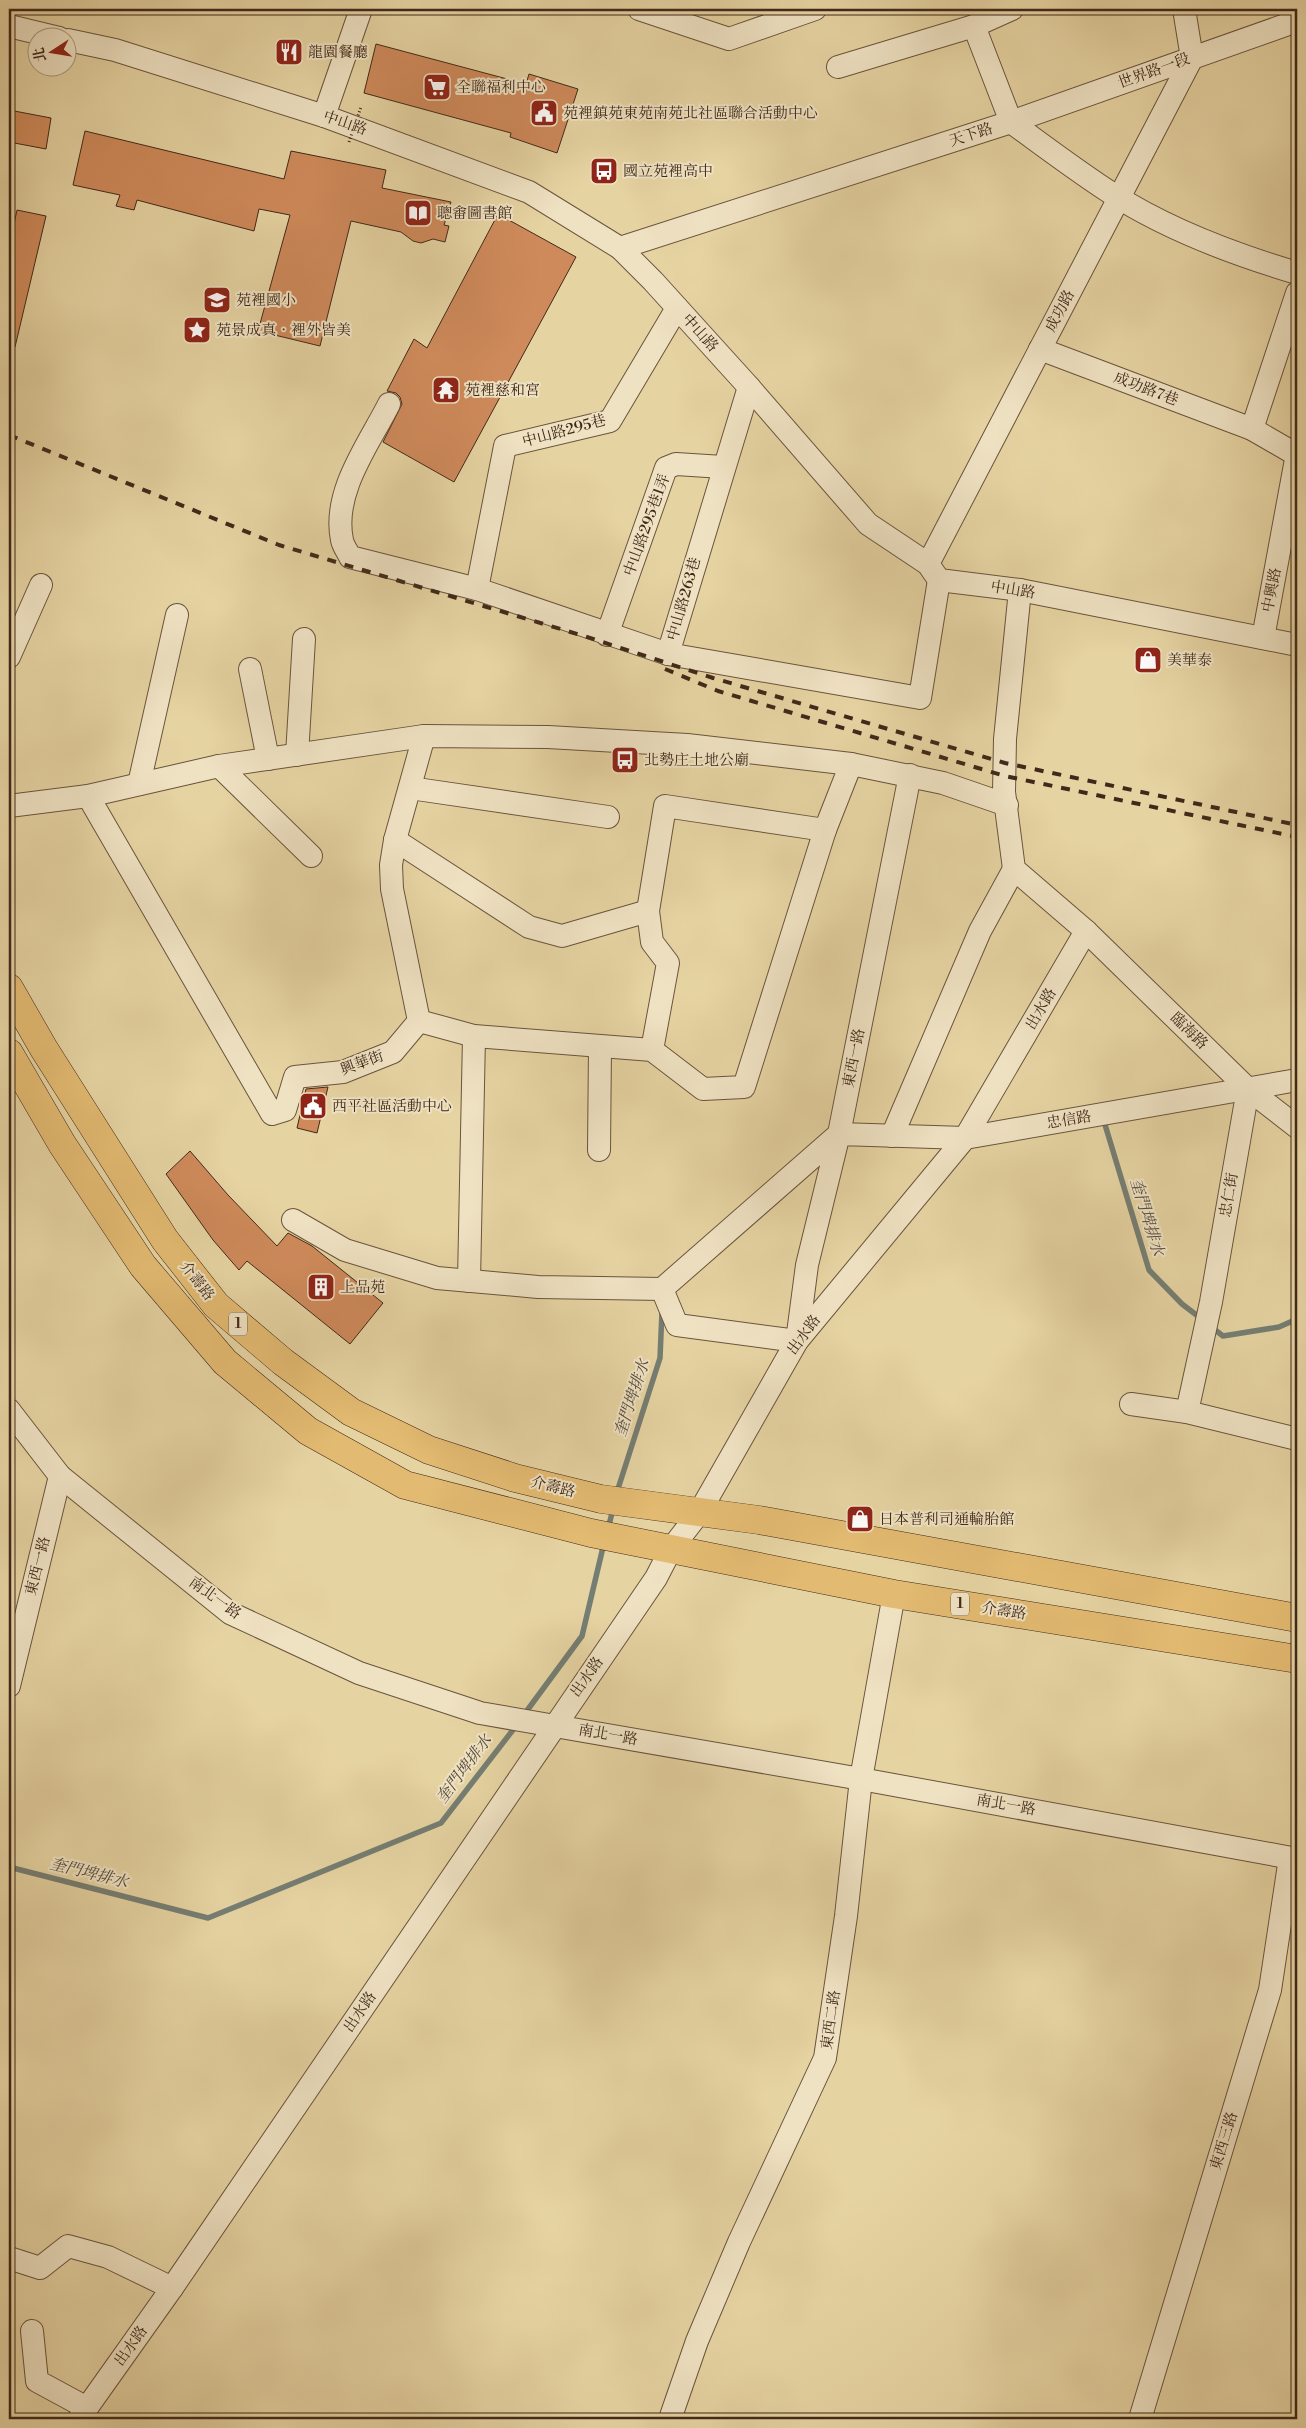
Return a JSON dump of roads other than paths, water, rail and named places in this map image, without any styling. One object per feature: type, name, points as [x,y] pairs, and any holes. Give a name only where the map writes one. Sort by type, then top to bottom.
[{"type":"main road","name":"介壽路","points":[[9,988],[44,1049],[165,1240],[216,1305],[275,1356],[351,1412],[428,1450],[514,1478],[601,1499],[699,1513]]},
{"type":"main road","name":"介壽路","points":[[9,1053],[62,1144],[143,1266],[225,1362],[308,1431],[405,1485],[591,1533],[894,1594],[1297,1659]]},
{"type":"main road","name":"1","points":[[699,1513],[759,1520],[1297,1618]]},
{"type":"street","points":[[324,116],[361,9]]},
{"type":"street","points":[[639,9],[730,39],[815,9]]},
{"type":"street","points":[[838,67],[974,26],[1010,9]]},
{"type":"street","points":[[1184,9],[1192,58]]},
{"type":"street","name":"世界路一段","points":[[1011,122],[1297,21]]},
{"type":"street","points":[[9,26],[28,31]]},
{"type":"street","points":[[974,26],[1011,122]]},
{"type":"street","name":"中山路","points":[[78,42],[115,50],[324,116],[529,192],[620,248],[749,387],[868,524],[934,572],[1297,644]]},
{"type":"street","name":"成功路","points":[[920,698],[934,572],[1040,349],[1192,58]]},
{"type":"street","name":"天下路","points":[[620,248],[1011,122],[1119,198],[1166,224],[1242,257],[1297,273]]},
{"type":"street","points":[[1252,429],[1297,293]]},
{"type":"street","name":"中山路295巷","points":[[476,589],[505,446],[610,422],[677,308]]},
{"type":"street","name":"成功路7巷","points":[[1040,349],[1252,429],[1297,454]]},
{"type":"street","name":"中山路263巷","points":[[749,387],[723,467],[668,654],[920,698]]},
{"type":"street","points":[[389,404],[345,490],[341,524],[342,541],[350,557],[476,589],[607,635],[668,654]]},
{"type":"street","name":"中興路","points":[[1263,638],[1297,454]]},
{"type":"street","name":"中山路295巷1弄","points":[[607,635],[666,468],[676,464],[723,467]]},
{"type":"street","points":[[9,657],[41,585]]},
{"type":"street","points":[[892,1136],[980,931],[1014,869],[1004,792],[1005,718],[1020,590]]},
{"type":"street","points":[[139,784],[177,615]]},
{"type":"street","points":[[297,755],[304,639]]},
{"type":"street","points":[[250,669],[268,759]]},
{"type":"street","points":[[9,806],[88,796],[219,766],[424,736],[548,737],[687,745],[851,764],[910,775],[1007,805]]},
{"type":"street","points":[[424,736],[395,840],[392,865],[392,889],[419,1021],[474,1036],[652,1050],[703,1089],[744,1087],[825,830],[851,764]]},
{"type":"street","points":[[219,766],[311,856]]},
{"type":"street","name":"東西一路","points":[[797,1341],[807,1265],[839,1134],[910,775]]},
{"type":"street","points":[[410,788],[608,817]]},
{"type":"street","name":"興華街","points":[[88,796],[272,1114],[285,1110],[295,1078],[343,1072],[393,1052],[419,1021]]},
{"type":"street","points":[[652,1050],[668,963],[652,942],[648,911],[665,806],[825,830]]},
{"type":"street","points":[[395,840],[529,927],[562,936],[648,911]]},
{"type":"street","name":"臨海路","points":[[1014,869],[1086,931],[1248,1088],[1297,1126]]},
{"type":"street","name":"出水路","points":[[83,2414],[172,2288],[546,1724],[656,1578],[671,1549],[699,1513],[797,1341],[965,1138],[1086,931]]},
{"type":"street","points":[[468,1281],[474,1036]]},
{"type":"street","points":[[599,1150],[600,1047]]},
{"type":"street","name":"忠信路","points":[[839,1134],[965,1138],[1297,1080]]},
{"type":"street","name":"忠仁街","points":[[1186,1412],[1211,1302],[1248,1088]]},
{"type":"street","points":[[293,1220],[345,1250],[437,1278],[538,1287],[662,1289],[839,1134]]},
{"type":"street","points":[[662,1289],[678,1325],[797,1341]]},
{"type":"street","points":[[1131,1404],[1186,1412],[1297,1439]]},
{"type":"street","name":"南北一路","points":[[9,1410],[60,1476],[230,1613],[360,1673],[480,1714],[861,1779],[1294,1858]]},
{"type":"street","name":"東西一路","points":[[9,1686],[60,1476]]},
{"type":"street","name":"東西二路","points":[[670,2419],[701,2332],[740,2242],[825,2058],[846,1916],[861,1779],[894,1594]]},
{"type":"street","name":"東西三路","points":[[1140,2419],[1270,1990],[1294,1858]]},
{"type":"street","points":[[9,2258],[40,2268],[68,2246],[108,2257],[172,2288]]},
{"type":"street","points":[[32,2331],[37,2381],[83,2414]]},
{"type":"waterway","name":"奎門埤排水","points":[[1103,1118],[1149,1270],[1182,1304],[1203,1320]]},
{"type":"waterway","name":"奎門埤排水","points":[[616,1495],[660,1358],[662,1311]]},
{"type":"waterway","name":"奎門埤排水","points":[[1210,1326],[1223,1336],[1279,1327],[1297,1319]]},
{"type":"waterway","name":"奎門埤排水","points":[[608,1529],[613,1509]]},
{"type":"waterway","name":"奎門埤排水","points":[[523,1716],[582,1636],[604,1543]]},
{"type":"waterway","name":"奎門埤排水","points":[[9,1867],[208,1918],[441,1823],[516,1726]]},
{"type":"railway","points":[[9,435],[279,545],[584,636],[713,678],[1005,763],[1297,825]]},
{"type":"railway","points":[[665,669],[718,691],[1005,776],[1297,837]]},
{"type":"place","name":"龍園餐廳","points":[[289,52]]},
{"type":"place","name":"全聯福利中心","points":[[437,87]]},
{"type":"place","name":"苑裡鎮苑東苑南苑北社區聯合活動中心","points":[[544,113]]},
{"type":"place","name":"國立苑裡高中","points":[[604,171]]},
{"type":"place","name":"聰畬圖書館","points":[[418,213]]},
{"type":"place","name":"苑裡國小","points":[[217,300]]},
{"type":"place","name":"苑景成真．裡外皆美","points":[[197,330]]},
{"type":"place","name":"苑裡慈和宮","points":[[446,390]]},
{"type":"place","name":"美華泰","points":[[1148,660]]},
{"type":"place","name":"北勢庄土地公廟","points":[[625,760]]},
{"type":"place","name":"西平社區活動中心","points":[[313,1106]]},
{"type":"place","name":"上品苑","points":[[321,1287]]},
{"type":"place","name":"日本普利司通輪胎館","points":[[860,1519]]}]
